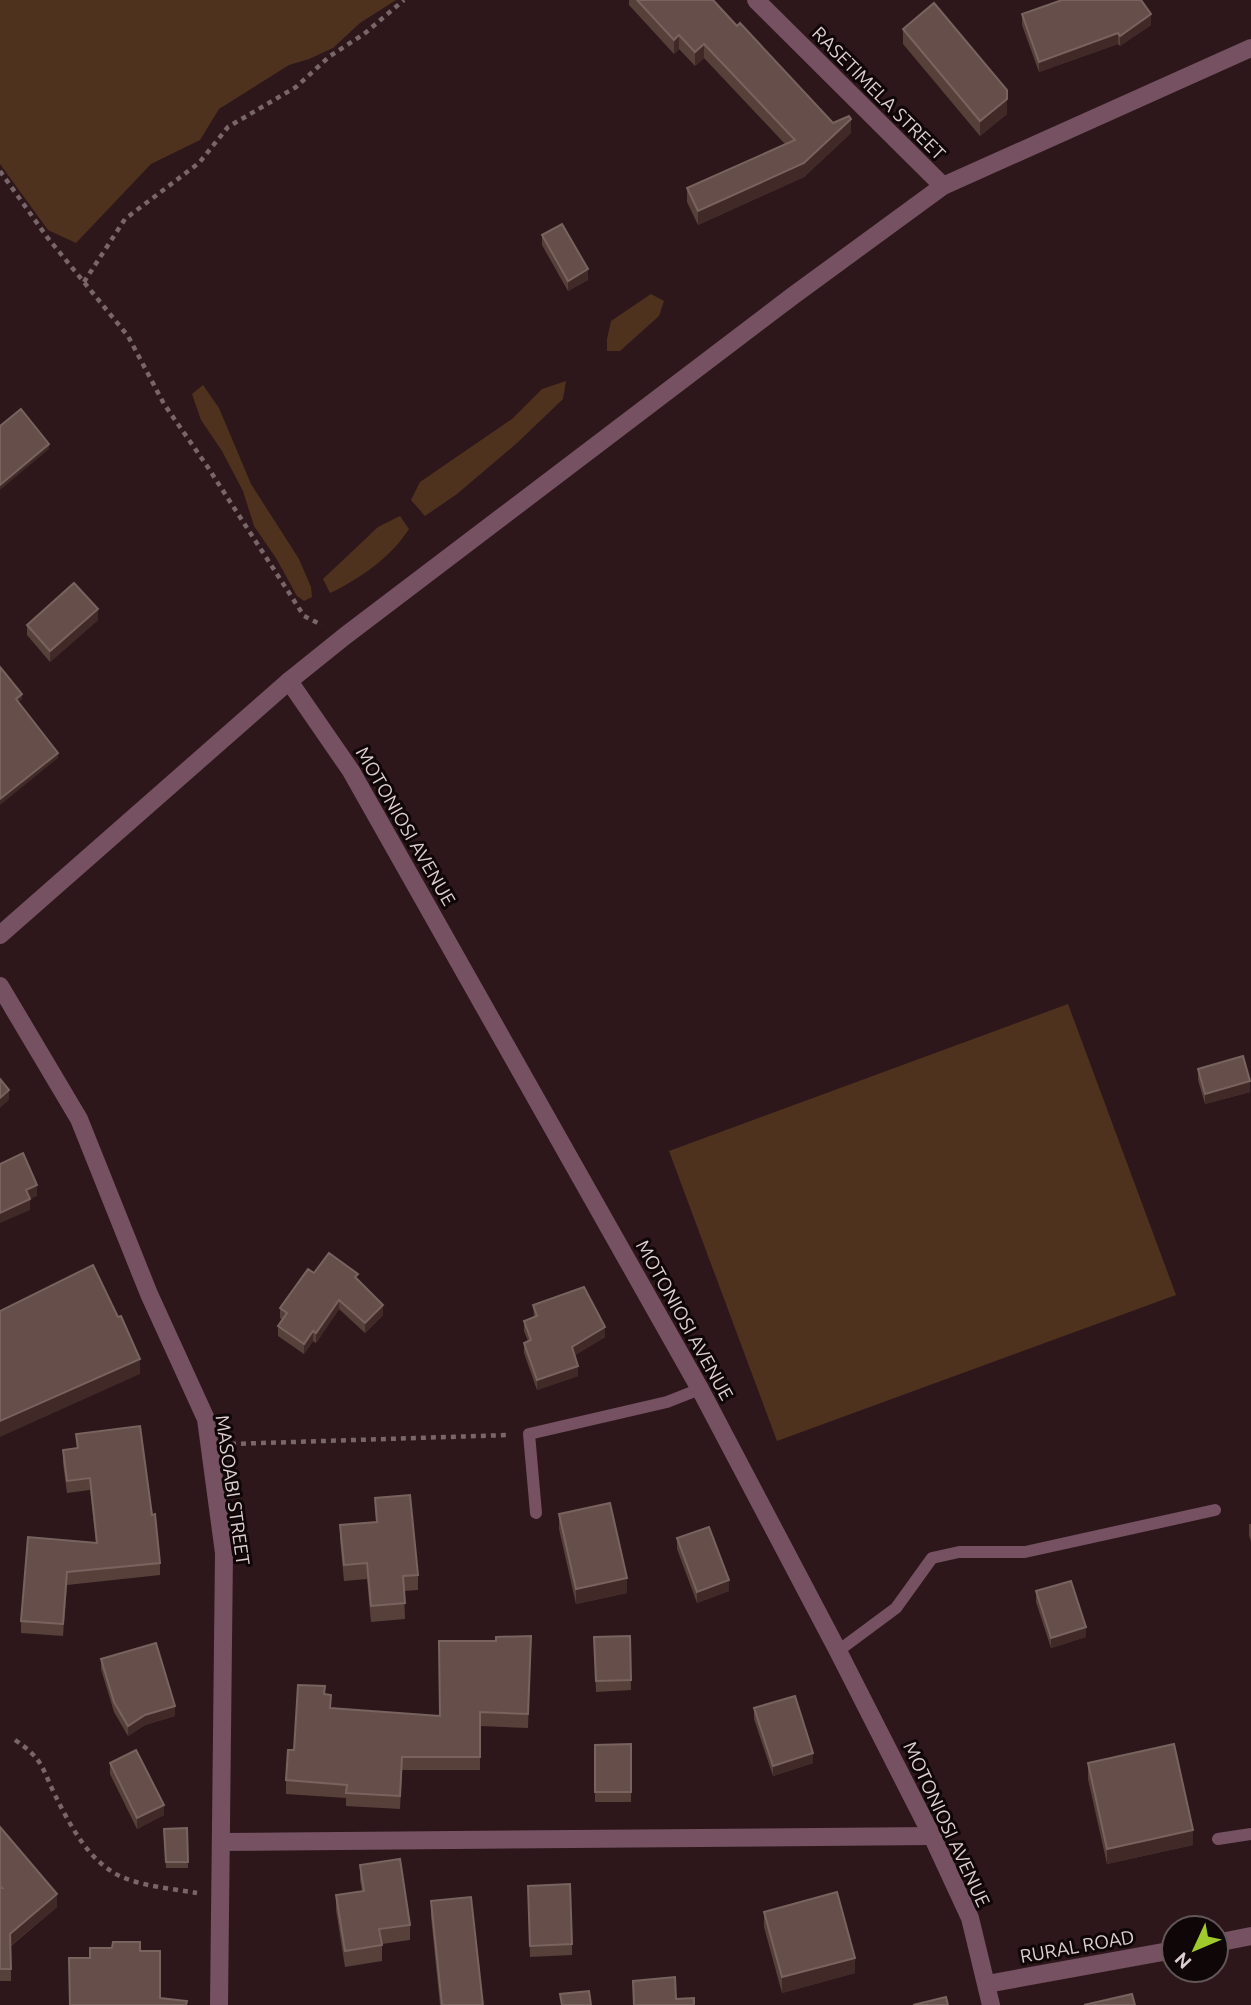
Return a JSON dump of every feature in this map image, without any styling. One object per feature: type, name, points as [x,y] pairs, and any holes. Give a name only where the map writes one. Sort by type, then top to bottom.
[{"type":"street","name":"RASETIMELA STREET","points":[[756,0],[943,186]]},
{"type":"street","points":[[0,934],[289,681],[345,636],[783,303],[943,186],[1251,48]]},
{"type":"street","name":"MOTONIOSI AVENUE","points":[[289,681],[351,771],[700,1389],[932,1836],[970,1918],[991,2005]]},
{"type":"street","name":"MASOABI STREET","points":[[0,986],[79,1119],[149,1294],[205,1419],[224,1553],[223,1842],[219,2005]]},
{"type":"street","points":[[223,1842],[932,1836]]},
{"type":"street","points":[[1230,1940],[1251,1936]]},
{"type":"street","name":"RURAL ROAD","points":[[987,1984],[1160,1953]]},
{"type":"lane","points":[[536,1513],[529,1434],[667,1402],[700,1389]]},
{"type":"lane","points":[[838,1651],[896,1608],[932,1558],[959,1552],[1025,1552],[1215,1510]]},
{"type":"lane","points":[[1218,1839],[1251,1834]]},
{"type":"path","points":[[84,282],[125,219],[199,163],[228,127],[296,87],[330,56],[364,34],[404,0]]},
{"type":"path","points":[[0,171],[47,237],[128,336],[164,404],[304,616],[345,636]]},
{"type":"path","points":[[209,1445],[529,1434]]},
{"type":"path","points":[[15,1740],[33,1752],[43,1765],[53,1790],[82,1843],[106,1867],[127,1879],[222,1898]]},
{"type":"shaded area","points":[[0,0],[396,0],[360,23],[333,48],[289,65],[219,109],[200,140],[151,164],[76,243],[48,230],[0,164]]},
{"type":"shaded area","points":[[651,294],[664,301],[659,316],[620,351],[607,351],[611,321]]},
{"type":"shaded area","points":[[566,381],[563,399],[457,494],[425,516],[411,500],[420,482],[512,419],[542,389]]},
{"type":"shaded area","points":[[203,385],[219,408],[251,484],[299,559],[311,587],[312,597],[304,601],[297,596],[254,526],[243,491],[222,451],[201,420],[192,394]]},
{"type":"shaded area","points":[[400,516],[409,529],[393,549],[364,574],[330,593],[323,579],[378,527]]},
{"type":"shaded area","points":[[1068,1004],[1176,1295],[777,1441],[669,1151]]},
{"type":"building","points":[[637,0],[713,0],[737,26],[740,23],[833,123],[849,116],[851,119],[804,163],[698,211],[687,188],[795,140],[704,44],[695,52],[679,35],[674,40]]},
{"type":"building","points":[[1062,0],[1141,0],[1151,14],[1120,36],[1118,33],[1039,62],[1022,14]]},
{"type":"building","points":[[934,3],[1007,90],[1007,99],[980,121],[903,29]]},
{"type":"building","points":[[562,224],[588,269],[568,281],[542,235]]},
{"type":"building","points":[[21,409],[49,444],[0,485],[0,426]]},
{"type":"building","points":[[74,583],[98,609],[50,651],[27,625]]},
{"type":"building","points":[[0,667],[22,694],[16,699],[58,753],[0,799]]},
{"type":"building","points":[[1243,1056],[1250,1081],[1205,1094],[1198,1069]]},
{"type":"building","points":[[0,1079],[9,1090],[0,1098]]},
{"type":"building","points":[[23,1153],[37,1185],[26,1190],[30,1199],[0,1213],[0,1164]]},
{"type":"building","points":[[329,1253],[358,1274],[355,1277],[383,1305],[365,1323],[339,1300],[316,1333],[313,1331],[304,1344],[278,1326],[287,1313],[280,1308],[308,1269],[314,1273]]},
{"type":"building","points":[[93,1265],[118,1317],[121,1316],[140,1359],[0,1421],[0,1311]]},
{"type":"building","points":[[584,1287],[605,1327],[572,1347],[578,1366],[537,1380],[524,1343],[531,1340],[524,1321],[537,1316],[533,1305]]},
{"type":"building","points":[[140,1426],[152,1515],[155,1514],[160,1563],[67,1572],[63,1624],[21,1621],[28,1537],[97,1543],[90,1478],[67,1481],[63,1450],[78,1448],[76,1434]]},
{"type":"building","points":[[410,1495],[418,1575],[403,1576],[405,1603],[371,1606],[367,1563],[344,1565],[340,1525],[377,1522],[375,1498]]},
{"type":"building","points":[[610,1503],[627,1578],[576,1589],[559,1514]]},
{"type":"building","points":[[709,1527],[729,1580],[697,1592],[677,1538]]},
{"type":"building","points":[[1071,1581],[1086,1627],[1051,1638],[1036,1591]]},
{"type":"building","points":[[531,1636],[528,1714],[480,1712],[480,1757],[402,1757],[400,1796],[346,1793],[347,1785],[286,1780],[288,1750],[294,1750],[298,1685],[325,1686],[324,1694],[331,1695],[330,1708],[440,1716],[439,1641],[496,1641],[496,1637]]},
{"type":"building","points":[[630,1636],[631,1680],[596,1681],[594,1637]]},
{"type":"building","points":[[156,1643],[175,1706],[145,1715],[128,1726],[114,1702],[101,1659]]},
{"type":"building","points":[[795,1696],[813,1753],[773,1766],[754,1708]]},
{"type":"building","points":[[631,1744],[631,1792],[595,1792],[595,1745]]},
{"type":"building","points":[[1174,1744],[1193,1830],[1107,1849],[1088,1763]]},
{"type":"building","points":[[136,1750],[164,1805],[137,1818],[110,1763]]},
{"type":"building","points":[[0,1827],[57,1894],[10,1934],[11,1969],[0,1969]]},
{"type":"building","points":[[187,1828],[188,1862],[166,1862],[164,1829]]},
{"type":"building","points":[[400,1859],[410,1925],[379,1929],[382,1945],[345,1951],[336,1895],[364,1891],[360,1865]]},
{"type":"building","points":[[570,1884],[572,1944],[530,1946],[528,1886]]},
{"type":"building","points":[[837,1892],[855,1958],[782,1977],[764,1912]]},
{"type":"building","points":[[471,1897],[483,2005],[442,2005],[431,1901]]},
{"type":"building","points":[[113,1942],[140,1942],[140,1951],[160,1951],[160,1998],[187,2001],[186,2005],[70,2005],[69,1958],[90,1958],[90,1948],[112,1948]]},
{"type":"building","points":[[675,1977],[676,1999],[694,1998],[694,2005],[634,2005],[633,1981]]},
{"type":"building","points":[[589,1991],[591,2005],[562,2005],[560,1994]]},
{"type":"building","points":[[1132,1994],[1135,2005],[1084,2005]]},
{"type":"building","points":[[946,1997],[948,2005],[913,2005]]}]
